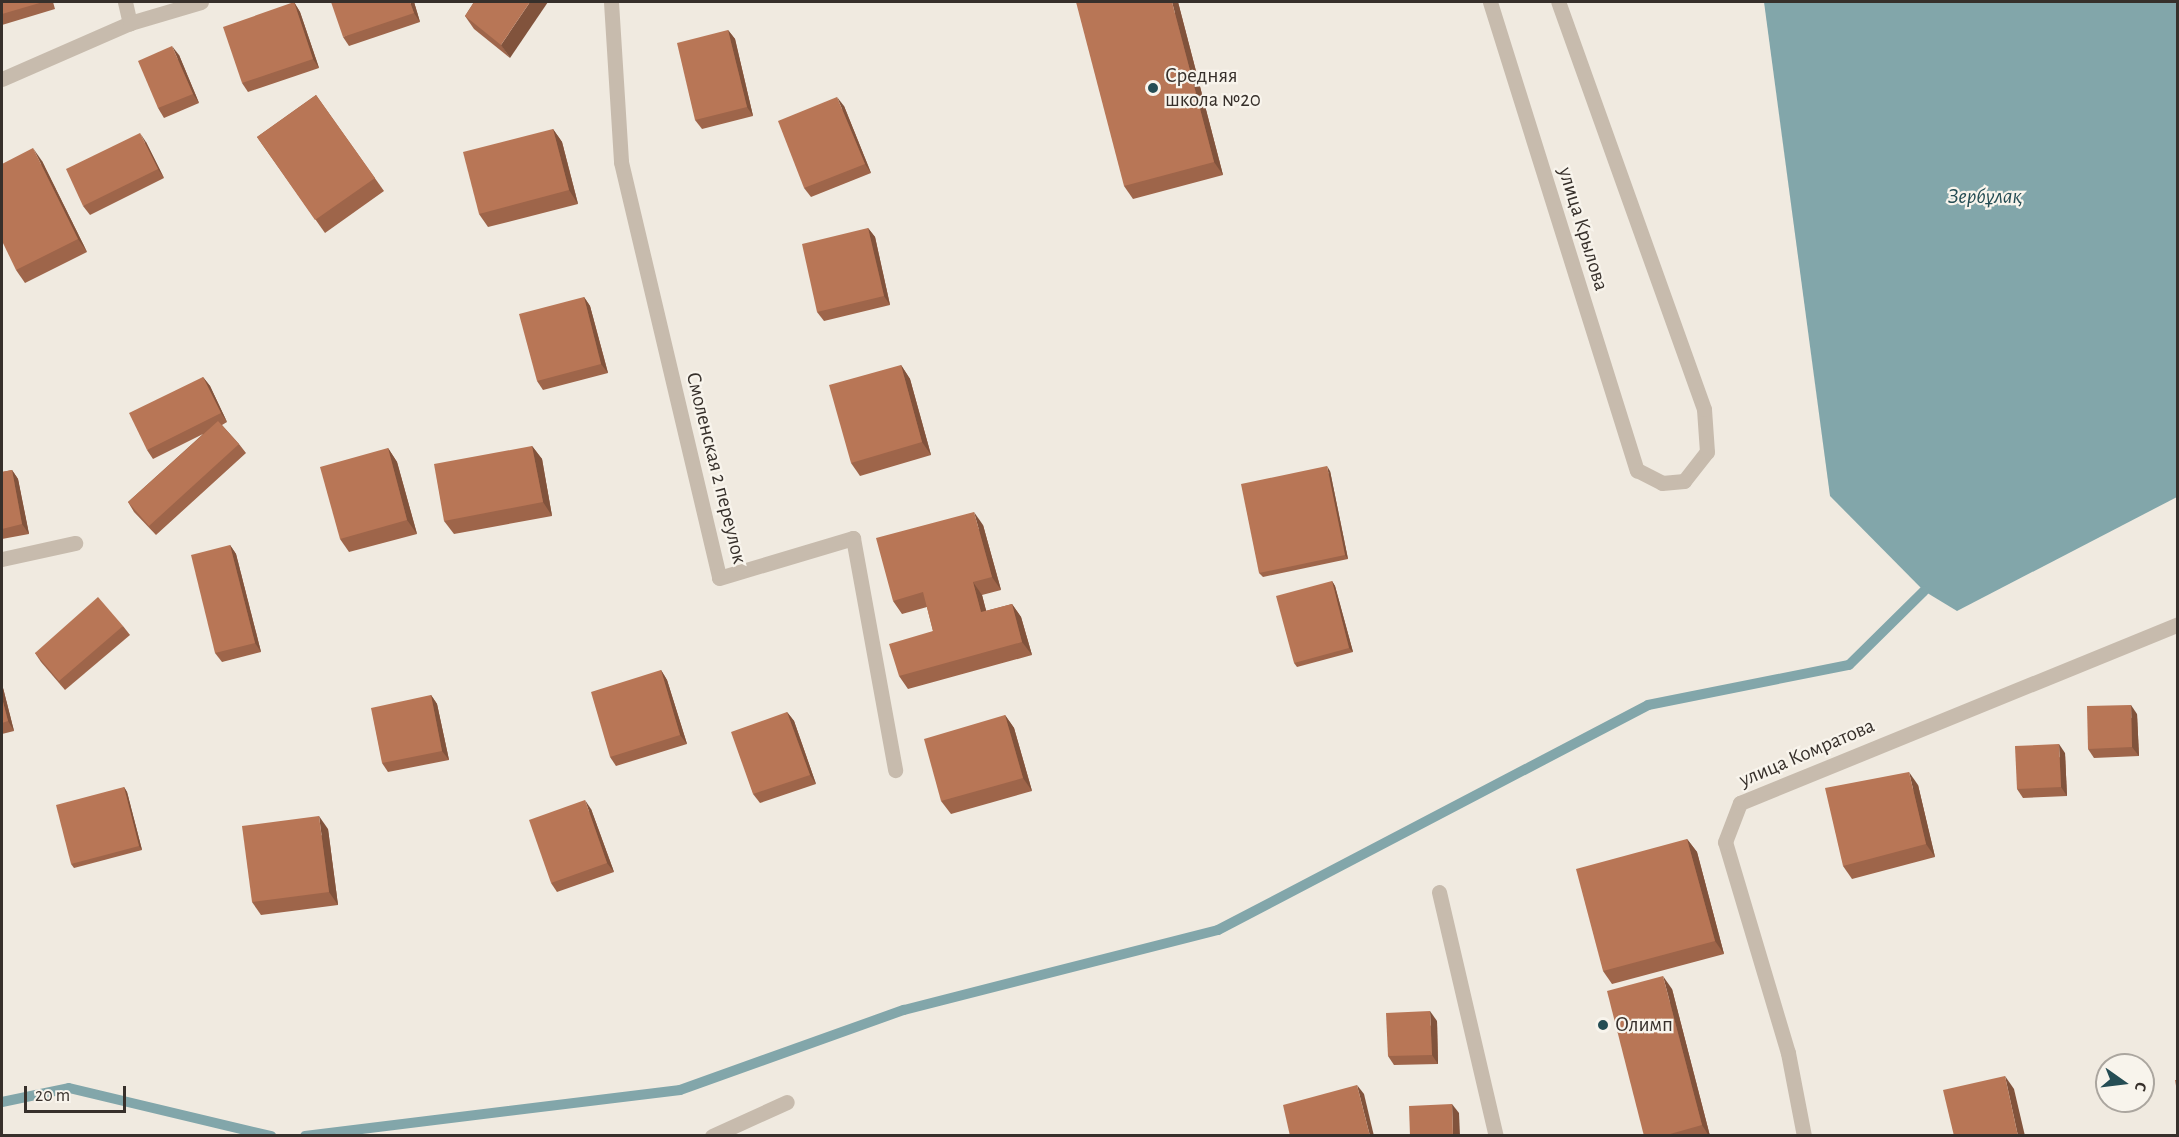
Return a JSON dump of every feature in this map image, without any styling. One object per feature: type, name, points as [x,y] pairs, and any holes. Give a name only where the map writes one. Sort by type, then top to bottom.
[{"type":"street","points":[[125,2],[130,22]]},
{"type":"street","points":[[2,79],[130,22],[201,2]]},
{"type":"street","name":"Смоленская 2 переулок","points":[[611,2],[621,162],[719,578],[853,538],[895,770]]},
{"type":"street","name":"улица Крылова","points":[[1490,2],[1637,470],[1662,483],[1684,481],[1707,452],[1704,408],[1558,2]]},
{"type":"street","points":[[2,559],[75,543]]},
{"type":"street","name":"улица Комратова","points":[[1804,1136],[1788,1053],[1725,842],[1740,803],[2178,624]]},
{"type":"street","points":[[1440,892],[1496,1136]]},
{"type":"street","points":[[712,1136],[787,1102]]},
{"type":"water","name":"Зербұлақ","points":[[1764,2],[2177,2],[2177,497],[1957,611],[1924,591],[1830,496]]},
{"type":"building","points":[[2,2],[43,2],[2,14]]},
{"type":"building","points":[[294,2],[313,59],[242,83],[223,27]]},
{"type":"building","points":[[331,2],[410,2],[414,13],[343,37]]},
{"type":"building","points":[[474,2],[530,2],[501,45],[465,16]]},
{"type":"building","name":"Средняя школа №20","points":[[1076,2],[1172,2],[1214,162],[1124,186]]},
{"type":"building","points":[[728,30],[747,107],[695,120],[677,43]]},
{"type":"building","points":[[172,46],[193,94],[158,108],[138,61]]},
{"type":"building","points":[[316,95],[375,178],[315,220],[257,137]]},
{"type":"building","points":[[837,97],[865,164],[804,188],[778,121]]},
{"type":"building","points":[[553,129],[569,190],[479,214],[463,152]]},
{"type":"building","points":[[140,133],[158,169],[83,206],[66,169]]},
{"type":"building","points":[[33,148],[78,239],[16,270],[2,241],[2,164]]},
{"type":"building","points":[[868,228],[884,296],[817,312],[802,244]]},
{"type":"building","points":[[584,297],[601,364],[537,381],[519,314]]},
{"type":"building","points":[[901,365],[922,442],[851,463],[829,385]]},
{"type":"building","points":[[203,377],[221,413],[147,450],[129,413]]},
{"type":"building","points":[[218,421],[239,444],[149,526],[128,502]]},
{"type":"building","points":[[532,446],[543,502],[444,521],[434,464]]},
{"type":"building","points":[[388,448],[407,520],[340,539],[320,467]]},
{"type":"building","points":[[1327,466],[1345,555],[1259,573],[1241,484]]},
{"type":"building","points":[[12,470],[22,524],[2,529],[2,472]]},
{"type":"building","points":[[974,512],[992,577],[973,582],[981,612],[1012,604],[1022,642],[899,676],[889,644],[933,631],[923,592],[893,601],[876,538]]},
{"type":"building","points":[[230,545],[255,643],[215,653],[191,555]]},
{"type":"building","points":[[1332,581],[1349,648],[1294,663],[1276,596]]},
{"type":"building","points":[[98,597],[123,626],[59,681],[35,653]]},
{"type":"building","points":[[661,670],[680,735],[610,757],[591,692]]},
{"type":"building","points":[[431,695],[442,751],[382,763],[371,708]]},
{"type":"building","points":[[2,698],[8,721],[2,723]]},
{"type":"building","points":[[2131,705],[2132,747],[2088,749],[2087,706]]},
{"type":"building","points":[[787,712],[810,775],[753,794],[731,732]]},
{"type":"building","points":[[1005,715],[1023,778],[941,801],[924,739]]},
{"type":"building","points":[[2059,744],[2061,787],[2017,789],[2015,746]]},
{"type":"building","points":[[1909,772],[1926,844],[1843,866],[1825,788]]},
{"type":"building","points":[[124,787],[139,846],[71,864],[56,805]]},
{"type":"building","points":[[585,800],[607,863],[551,883],[529,820]]},
{"type":"building","points":[[319,816],[329,892],[252,902],[242,826]]},
{"type":"building","points":[[1687,839],[1715,941],[1603,971],[1576,869]]},
{"type":"building","points":[[1663,976],[1702,1125],[1663,1136],[1644,1136],[1607,991]]},
{"type":"building","points":[[1430,1011],[1432,1055],[1388,1056],[1386,1013]]},
{"type":"building","points":[[2005,1076],[2018,1136],[1954,1136],[1943,1090]]},
{"type":"building","points":[[2175,1080],[2178,1080],[2178,1097]]},
{"type":"building","points":[[1357,1085],[1370,1136],[1290,1136],[1283,1105]]},
{"type":"building","points":[[1452,1104],[1453,1136],[1410,1136],[1409,1106]]},
{"type":"waterway","points":[[305,1136],[680,1090],[904,1010],[1218,930],[1648,705],[1849,665],[1924,591]]},
{"type":"waterway","points":[[2,1102],[69,1088],[271,1136]]},
{"type":"place","name":"Средняя школа №20","points":[[1153,88]]},
{"type":"place","name":"Олимп","points":[[1603,1025]]}]
